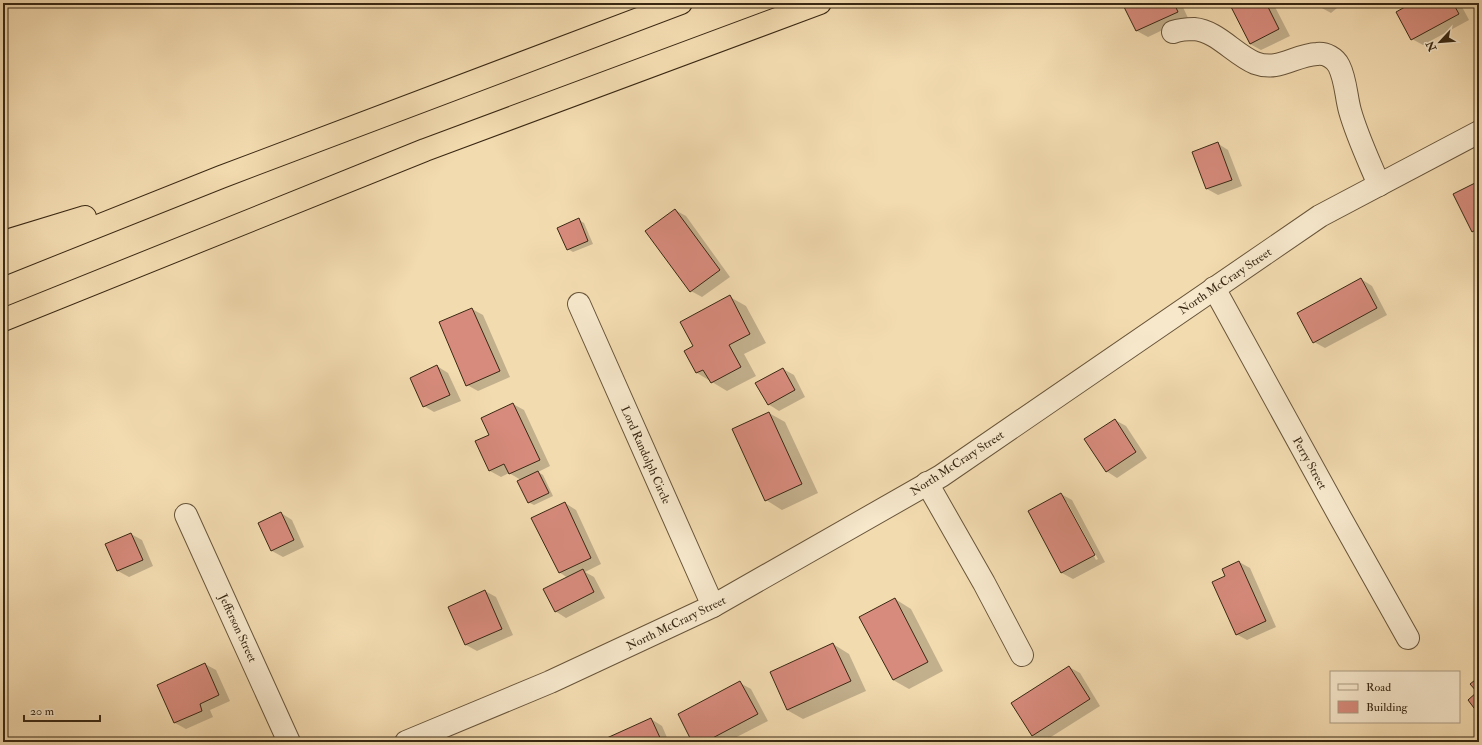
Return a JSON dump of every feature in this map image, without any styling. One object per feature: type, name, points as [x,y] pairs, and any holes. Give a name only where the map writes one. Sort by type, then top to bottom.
[{"type":"highway","points":[[3,264],[221,176],[681,3]]},
{"type":"highway","points":[[3,320],[425,150],[820,3]]},
{"type":"highway","points":[[3,242],[221,176]]},
{"type":"street","points":[[1172,32],[1195,29],[1206,32],[1250,61],[1260,65],[1270,66],[1316,54],[1325,54],[1334,59],[1339,66],[1350,111],[1379,185]]},
{"type":"street","name":"North McCrary Street","points":[[406,742],[550,682],[713,606],[928,484],[1320,216],[1479,132]]},
{"type":"street","name":"Perry Street","points":[[1214,288],[1408,638]]},
{"type":"street","name":"Lord Randolph Circle","points":[[579,304],[713,606]]},
{"type":"street","points":[[928,484],[984,582],[1022,655]]},
{"type":"street","name":"Jefferson Street","points":[[186,515],[289,742]]},
{"type":"building","points":[[1132,3],[1174,3],[1178,12],[1136,31],[1124,7]]},
{"type":"building","points":[[1229,3],[1266,3],[1279,29],[1250,44]]},
{"type":"building","points":[[1412,3],[1453,3],[1459,14],[1411,40],[1396,12]]},
{"type":"building","points":[[1218,142],[1232,180],[1206,189],[1192,152]]},
{"type":"building","points":[[1479,181],[1479,228],[1472,232],[1453,194]]},
{"type":"building","points":[[675,209],[720,270],[690,292],[645,231]]},
{"type":"building","points":[[579,218],[588,241],[567,250],[557,228]]},
{"type":"building","points":[[1361,278],[1377,308],[1313,343],[1297,313]]},
{"type":"building","points":[[730,295],[750,334],[729,345],[741,367],[711,383],[703,370],[696,373],[684,351],[693,346],[680,322]]},
{"type":"building","points":[[472,308],[500,371],[466,386],[439,322]]},
{"type":"building","points":[[437,365],[450,395],[423,407],[410,378]]},
{"type":"building","points":[[783,368],[795,390],[768,405],[755,383]]},
{"type":"building","points":[[513,403],[540,460],[509,474],[504,464],[489,471],[475,441],[489,435],[481,418]]},
{"type":"building","points":[[769,412],[802,484],[765,501],[732,429]]},
{"type":"building","points":[[1115,419],[1136,452],[1106,472],[1084,439]]},
{"type":"building","points":[[538,471],[549,493],[528,503],[517,481]]},
{"type":"building","points":[[1061,493],[1095,555],[1061,573],[1028,511]]},
{"type":"building","points":[[565,502],[591,558],[559,573],[531,518]]},
{"type":"building","points":[[281,512],[294,540],[271,551],[258,523]]},
{"type":"building","points":[[131,533],[143,560],[117,571],[105,544]]},
{"type":"building","points":[[1239,561],[1266,621],[1236,635],[1212,582],[1225,576],[1222,569]]},
{"type":"building","points":[[583,569],[594,592],[555,612],[543,589]]},
{"type":"building","points":[[485,590],[502,629],[465,645],[448,607]]},
{"type":"building","points":[[895,598],[928,662],[893,680],[859,617]]},
{"type":"building","points":[[833,643],[851,681],[787,710],[770,672]]},
{"type":"building","points":[[205,663],[219,695],[200,704],[202,711],[174,723],[157,685]]},
{"type":"building","points":[[1069,666],[1090,699],[1032,736],[1011,703]]},
{"type":"building","points":[[1479,677],[1479,710],[1477,712],[1468,700],[1477,692],[1470,684]]},
{"type":"building","points":[[740,681],[758,714],[705,742],[692,742],[678,714]]},
{"type":"building","points":[[651,718],[662,742],[598,742]]}]
